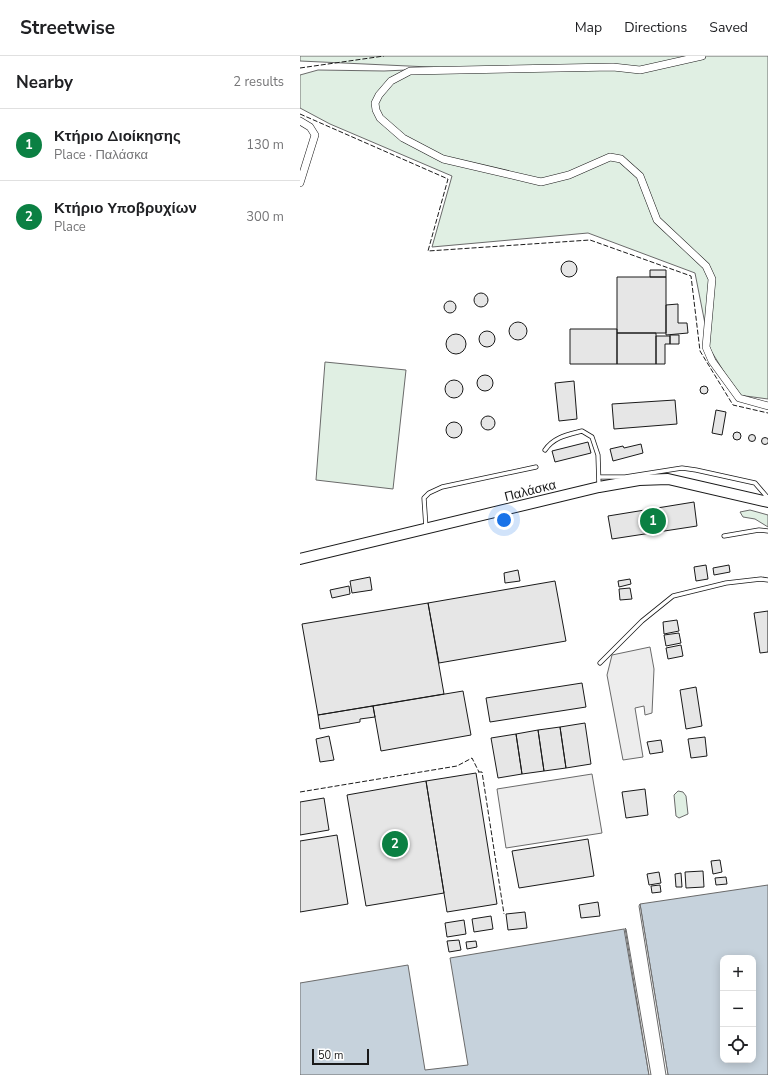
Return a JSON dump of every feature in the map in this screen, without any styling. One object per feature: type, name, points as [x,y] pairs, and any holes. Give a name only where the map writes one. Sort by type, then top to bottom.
[{"type":"street","points":[[702,56],[640,70],[605,67],[420,69],[401,74],[391,81],[379,95],[376,102],[376,110],[380,118],[402,138],[443,159],[541,182],[569,175],[610,157],[621,159],[640,176],[657,220],[706,266],[712,279],[706,347],[712,361],[739,398],[768,406]]},
{"type":"street","points":[[300,121],[310,127],[315,135],[300,183]]},
{"type":"street","name":"Παλάσκα","points":[[300,559],[426,529],[599,482],[668,479],[768,502]]},
{"type":"lane","points":[[545,450],[550,442],[582,431],[592,437],[598,456],[599,482],[682,468],[755,483],[768,498]]},
{"type":"lane","points":[[426,529],[424,498],[429,492],[442,487],[536,467]]},
{"type":"lane","points":[[724,536],[759,530],[768,531]]},
{"type":"lane","points":[[600,663],[642,620],[673,596],[726,583],[761,579],[768,580]]},
{"type":"green space","points":[[300,56],[768,56],[768,399],[738,395],[710,349],[695,273],[588,233],[432,247],[452,176],[330,124],[300,108],[300,75],[318,70],[384,71],[451,68],[300,61]]},
{"type":"green space","points":[[325,362],[406,370],[393,489],[316,480]]},
{"type":"green space","points":[[750,510],[768,515],[768,527],[755,519],[743,517],[740,512]]},
{"type":"green space","points":[[678,791],[683,792],[686,796],[688,814],[679,818],[676,816],[674,795]]},
{"type":"shaded area","points":[[650,647],[654,669],[652,713],[645,715],[644,706],[635,708],[643,757],[623,760],[607,675],[612,655]]},
{"type":"shaded area","points":[[592,774],[602,833],[506,848],[497,789]]},
{"type":"shaded area","points":[[768,885],[768,1075],[668,1075],[640,904]]},
{"type":"shaded area","points":[[624,929],[649,1075],[300,1075],[300,983],[408,965],[425,1070],[468,1065],[450,958]]},
{"type":"pier","points":[[640,904],[668,1075],[666,1075],[639,906]]},
{"type":"pier","points":[[625,928],[626,929],[651,1075],[649,1075]]},
{"type":"building","points":[[569,261],[575,263],[577,269],[575,275],[569,277],[563,275],[561,269],[563,263]]},
{"type":"building","points":[[650,270],[666,270],[666,277],[650,277]]},
{"type":"building","points":[[617,277],[666,277],[666,333],[617,333]]},
{"type":"building","points":[[481,293],[486,295],[488,300],[486,305],[481,307],[476,305],[474,300],[476,295]]},
{"type":"building","points":[[450,301],[454,303],[456,307],[454,311],[450,313],[446,311],[444,307],[446,303]]},
{"type":"building","points":[[678,304],[678,323],[687,323],[688,333],[666,335],[666,305]]},
{"type":"building","points":[[518,322],[522,323],[526,327],[526,335],[522,339],[518,340],[514,339],[510,335],[509,331],[510,327],[514,323]]},
{"type":"building","points":[[570,329],[617,329],[617,364],[570,364]]},
{"type":"building","points":[[484,331],[490,331],[495,336],[493,345],[490,347],[484,347],[479,342],[479,336]]},
{"type":"building","points":[[617,333],[656,333],[656,364],[617,364]]},
{"type":"building","points":[[456,334],[463,337],[466,344],[463,351],[456,354],[449,351],[446,344],[449,337]]},
{"type":"building","points":[[670,335],[679,335],[679,344],[670,344]]},
{"type":"building","points":[[656,336],[670,336],[670,344],[665,344],[665,364],[656,364]]},
{"type":"building","points":[[482,375],[488,375],[493,380],[491,389],[488,391],[482,391],[477,386],[477,380]]},
{"type":"building","points":[[450,380],[458,380],[463,385],[461,396],[458,398],[450,398],[445,393],[445,385]]},
{"type":"building","points":[[574,381],[577,419],[559,421],[555,383]]},
{"type":"building","points":[[702,386],[706,386],[708,390],[706,394],[702,394],[700,392],[700,388]]},
{"type":"building","points":[[675,400],[677,424],[614,429],[612,404]]},
{"type":"building","points":[[716,410],[726,412],[722,435],[712,433]]},
{"type":"building","points":[[488,416],[493,418],[495,423],[493,428],[488,430],[483,428],[481,423],[483,418]]},
{"type":"building","points":[[451,422],[457,422],[462,427],[460,436],[457,438],[451,438],[446,433],[446,427]]},
{"type":"building","points":[[735,432],[739,432],[741,436],[739,440],[735,440],[733,438],[733,434]]},
{"type":"building","points":[[752,435],[755,438],[752,441],[749,438]]},
{"type":"building","points":[[765,438],[768,441],[765,444],[762,441]]},
{"type":"building","points":[[588,442],[591,453],[555,462],[552,451]]},
{"type":"building","points":[[641,444],[643,453],[613,461],[610,449],[623,446],[624,448]]},
{"type":"building","points":[[694,502],[697,526],[612,539],[608,516]]},
{"type":"building","points":[[706,565],[708,579],[696,581],[694,567]]},
{"type":"building","points":[[729,565],[730,572],[714,575],[713,568]]},
{"type":"building","points":[[518,570],[520,581],[505,583],[504,573]]},
{"type":"building","points":[[370,577],[372,590],[352,593],[350,581]]},
{"type":"building","points":[[630,579],[631,584],[619,587],[618,581]]},
{"type":"building","points":[[555,581],[566,641],[439,663],[428,603]]},
{"type":"building","points":[[349,586],[350,594],[332,598],[330,590]]},
{"type":"building","points":[[630,588],[632,599],[620,600],[619,589]]},
{"type":"building","points":[[428,603],[444,694],[318,715],[302,624]]},
{"type":"building","points":[[768,611],[768,652],[760,653],[754,613]]},
{"type":"building","points":[[677,620],[679,631],[664,634],[663,622]]},
{"type":"building","points":[[679,633],[681,643],[666,646],[664,635]]},
{"type":"building","points":[[681,645],[683,656],[668,659],[666,648]]},
{"type":"building","points":[[582,683],[586,707],[490,722],[486,698]]},
{"type":"building","points":[[696,687],[702,726],[686,729],[680,690]]},
{"type":"building","points":[[463,691],[471,735],[381,751],[373,706]]},
{"type":"building","points":[[373,706],[375,717],[360,719],[360,722],[320,729],[318,715]]},
{"type":"building","points":[[585,723],[591,764],[566,768],[560,727]]},
{"type":"building","points":[[560,727],[566,768],[544,771],[538,730]]},
{"type":"building","points":[[538,730],[544,771],[522,774],[516,734]]},
{"type":"building","points":[[516,734],[522,774],[498,778],[491,738]]},
{"type":"building","points":[[329,736],[334,760],[320,762],[316,739]]},
{"type":"building","points":[[705,737],[707,756],[691,758],[688,739]]},
{"type":"building","points":[[661,740],[663,752],[650,754],[647,742]]},
{"type":"building","points":[[476,773],[497,904],[447,912],[426,781]]},
{"type":"building","points":[[426,781],[444,893],[366,906],[347,795]]},
{"type":"building","points":[[645,789],[648,815],[626,818],[622,792]]},
{"type":"building","points":[[324,798],[329,830],[300,835],[300,802]]},
{"type":"building","points":[[337,835],[348,904],[300,912],[300,841]]},
{"type":"building","points":[[588,839],[594,876],[519,888],[512,851]]},
{"type":"building","points":[[720,860],[722,872],[713,874],[711,861]]},
{"type":"building","points":[[703,871],[704,887],[686,888],[685,872]]},
{"type":"building","points":[[659,872],[661,883],[649,885],[647,874]]},
{"type":"building","points":[[681,873],[682,887],[676,887],[675,874]]},
{"type":"building","points":[[726,877],[727,884],[716,885],[715,878]]},
{"type":"building","points":[[660,885],[661,892],[652,893],[651,886]]},
{"type":"building","points":[[598,902],[600,916],[581,918],[579,905]]},
{"type":"building","points":[[525,912],[527,928],[508,930],[506,914]]},
{"type":"building","points":[[491,916],[493,929],[474,932],[472,919]]},
{"type":"building","points":[[464,920],[466,934],[447,937],[445,923]]},
{"type":"building","points":[[459,940],[461,950],[449,952],[447,941]]},
{"type":"building","points":[[476,941],[477,947],[467,949],[466,942]]},
{"type":"fence","points":[[300,68],[384,56]]},
{"type":"fence","points":[[300,114],[448,179],[428,251],[590,240],[691,276],[700,351],[733,405],[768,413]]},
{"type":"fence","points":[[300,792],[457,766],[472,758],[479,772]]},
{"type":"fence","points":[[478,772],[482,772],[504,914]]},
{"type":"place","name":"Κτήριο Διοίκησης","points":[[653,521]]},
{"type":"place","name":"Κτήριο Υποβρυχίων","points":[[395,844]]}]
